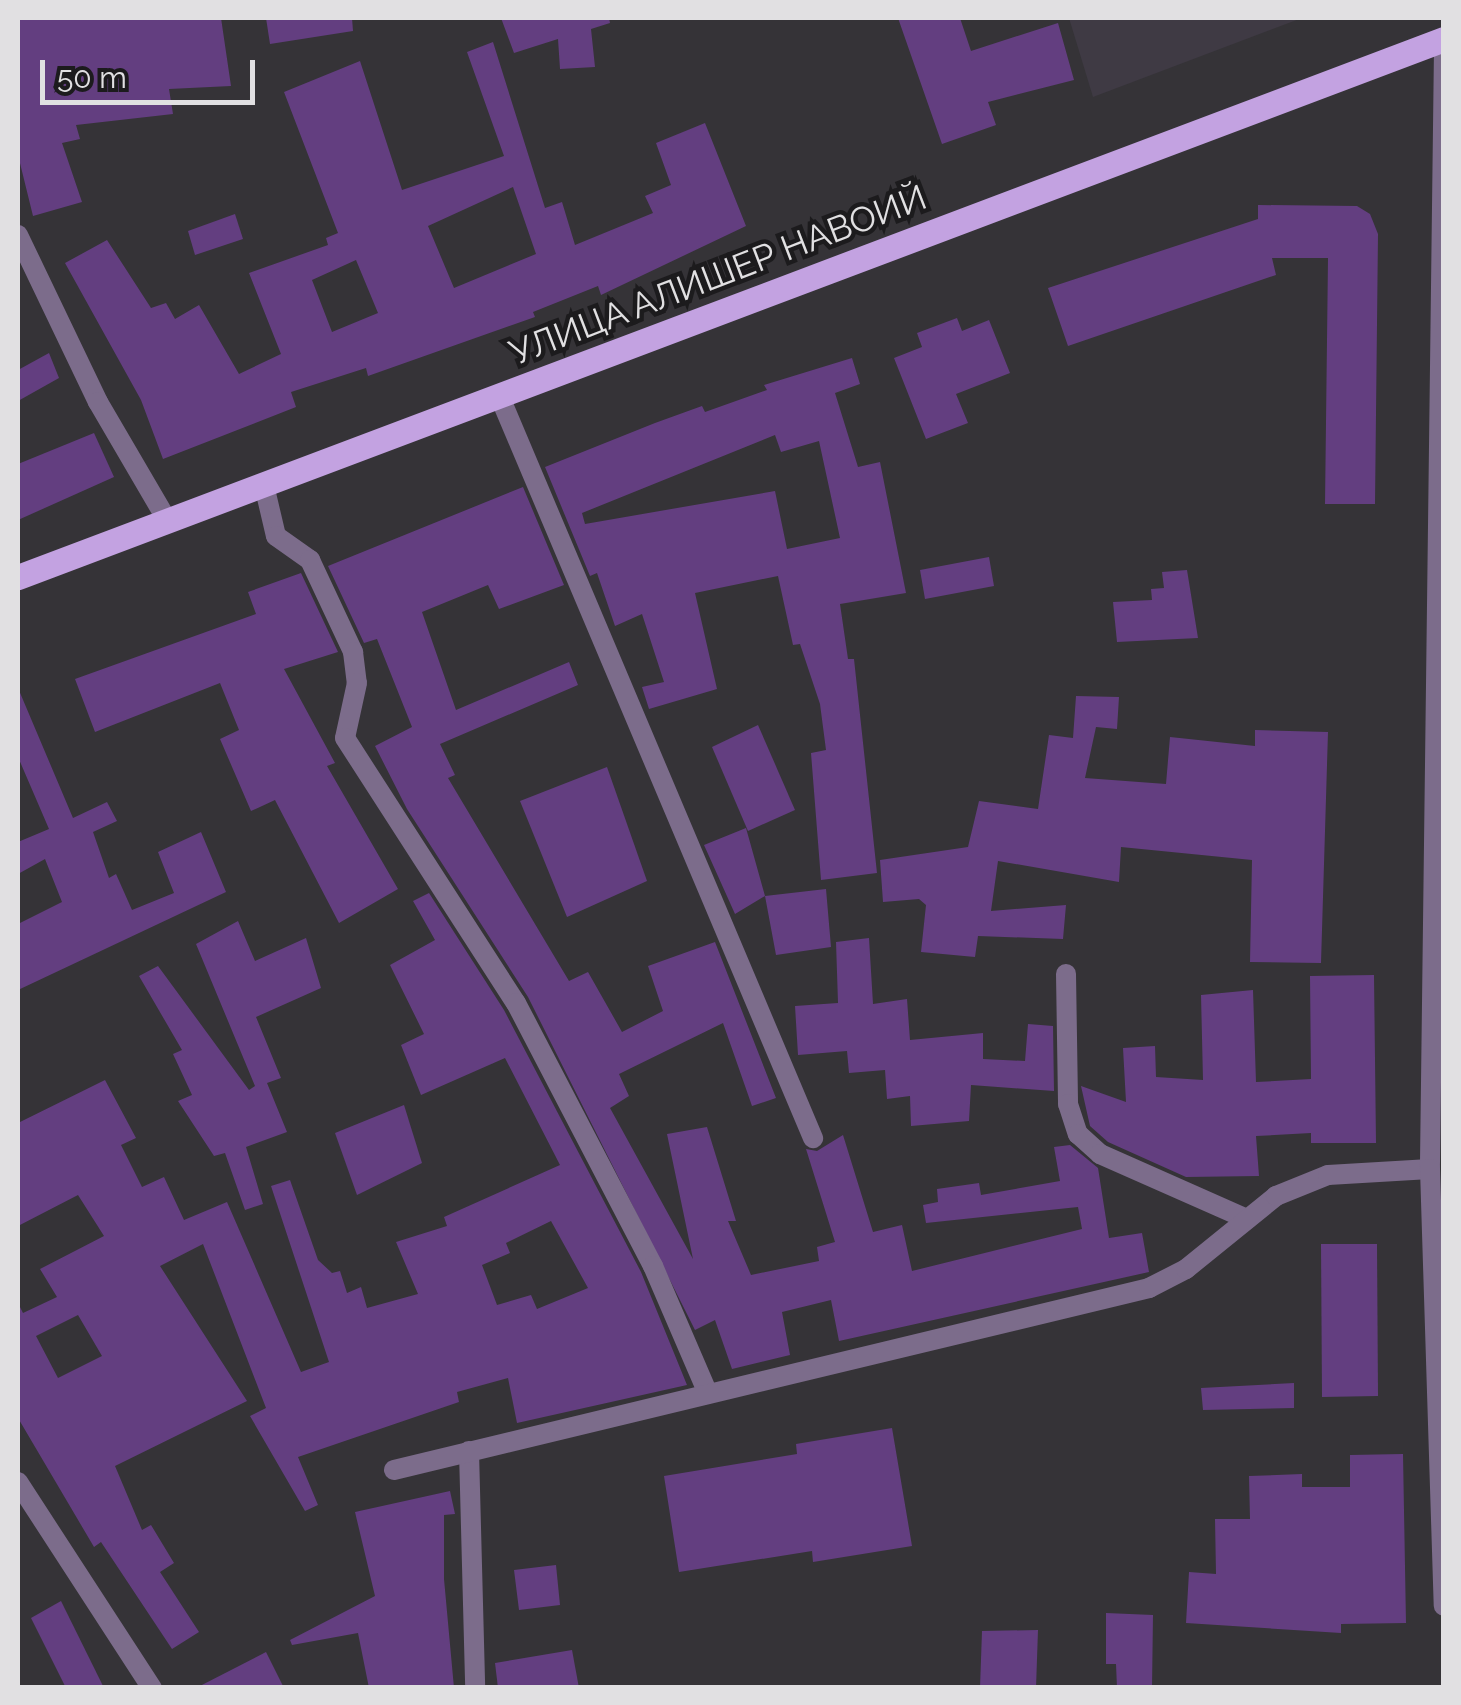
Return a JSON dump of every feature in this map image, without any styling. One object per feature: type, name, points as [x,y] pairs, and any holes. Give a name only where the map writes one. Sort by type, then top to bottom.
[{"type":"main road","name":"УЛИЦА АЛИШЕР НАВОИЙ","points":[[18,577],[1444,39]]},
{"type":"street","points":[[1444,48],[1430,1169],[1444,1606]]},
{"type":"street","points":[[18,235],[98,402],[168,520]]},
{"type":"street","points":[[499,395],[813,1138]]},
{"type":"street","points":[[264,485],[276,536],[310,560],[353,652],[357,684],[344,738],[516,1003],[652,1266],[708,1394]]},
{"type":"street","points":[[1066,974],[1068,1104],[1078,1134],[1100,1154],[1247,1219]]},
{"type":"street","points":[[394,1470],[1150,1288],[1186,1268],[1276,1196],[1328,1174],[1430,1169]]},
{"type":"street","points":[[469,1451],[475,1688]]},
{"type":"street","points":[[18,1482],[152,1688]]},
{"type":"shaded area","points":[[1069,18],[1302,18],[1093,97]]},
{"type":"building","points":[[18,18],[221,18],[231,86],[169,89],[173,114],[76,125],[80,139],[62,143],[82,202],[33,216],[18,155]]},
{"type":"building","points":[[266,18],[352,18],[353,31],[270,44]]},
{"type":"building","points":[[501,18],[609,18],[610,23],[591,29],[595,67],[560,69],[558,39],[514,53]]},
{"type":"building","points":[[898,18],[960,18],[971,51],[1058,23],[1074,80],[988,102],[996,125],[942,144]]},
{"type":"building","points":[[493,42],[545,208],[562,202],[575,245],[653,213],[645,196],[671,185],[656,143],[705,123],[746,226],[601,295],[598,286],[533,312],[535,317],[368,376],[366,368],[291,392],[296,407],[163,459],[141,400],[65,263],[107,240],[151,308],[166,303],[175,319],[199,305],[239,374],[281,354],[249,273],[328,245],[326,238],[338,233],[284,92],[360,61],[402,190],[504,156],[467,52]],"holes":[[[513,187],[536,254],[454,288],[428,226]],[[356,260],[378,313],[332,332],[312,280]]]},
{"type":"building","points":[[1258,205],[1357,206],[1370,214],[1378,234],[1375,504],[1325,504],[1328,258],[1272,258],[1276,275],[1068,346],[1048,288],[1258,219]]},
{"type":"building","points":[[235,214],[243,239],[195,255],[188,231]]},
{"type":"building","points":[[957,318],[962,331],[989,320],[1010,373],[956,394],[968,423],[926,439],[894,358],[922,347],[917,333]]},
{"type":"building","points":[[49,353],[59,378],[18,401],[18,370]]},
{"type":"building","points":[[852,358],[860,384],[835,393],[858,467],[880,462],[906,593],[840,604],[848,659],[854,659],[877,873],[821,880],[811,753],[826,750],[820,704],[800,644],[793,645],[778,576],[695,593],[717,689],[649,709],[642,687],[664,682],[642,614],[615,626],[597,573],[590,576],[545,467],[702,406],[705,412],[767,390],[764,385]],"holes":[[[775,435],[781,452],[819,441],[840,538],[787,549],[775,491],[585,524],[582,513]]]},
{"type":"building","points":[[94,433],[114,477],[18,520],[18,464]]},
{"type":"building","points":[[523,487],[564,585],[499,609],[488,585],[422,612],[456,710],[569,662],[578,685],[440,744],[455,775],[448,778],[569,981],[588,972],[622,1032],[663,1011],[648,966],[715,942],[776,1098],[752,1106],[723,1023],[619,1074],[629,1096],[610,1108],[693,1259],[667,1134],[707,1127],[736,1221],[728,1221],[751,1275],[819,1261],[817,1247],[835,1242],[806,1149],[817,1151],[843,1135],[873,1232],[902,1225],[912,1271],[1082,1229],[1078,1207],[926,1223],[923,1205],[938,1202],[937,1189],[979,1183],[981,1195],[1060,1181],[1054,1147],[1070,1145],[1098,1168],[1109,1238],[1142,1233],[1149,1272],[839,1341],[831,1300],[782,1312],[790,1355],[732,1369],[715,1320],[695,1330],[528,997],[407,809],[375,746],[412,727],[377,639],[364,643],[328,566]]},
{"type":"building","points":[[989,557],[994,586],[925,599],[920,570]]},
{"type":"building","points":[[1187,570],[1198,638],[1117,642],[1113,602],[1152,600],[1151,589],[1164,588],[1162,572]]},
{"type":"building","points":[[301,573],[338,652],[284,669],[335,763],[327,766],[398,889],[339,923],[275,800],[251,811],[220,739],[239,730],[220,683],[95,732],[75,679],[256,614],[248,592]]},
{"type":"building","points":[[18,688],[73,818],[107,802],[117,821],[93,832],[109,878],[116,874],[132,910],[174,893],[158,852],[201,832],[226,892],[18,990],[18,924],[62,902],[45,859],[18,874],[18,842],[49,829],[18,757]]},
{"type":"building","points":[[1076,696],[1119,697],[1117,729],[1096,727],[1085,778],[1166,784],[1170,737],[1255,746],[1255,730],[1328,732],[1321,963],[1250,962],[1252,860],[1121,847],[1119,882],[998,861],[991,911],[1066,905],[1063,939],[978,936],[975,957],[921,952],[926,905],[919,899],[883,902],[880,860],[968,847],[979,801],[1038,809],[1049,735],[1073,738]]},
{"type":"building","points":[[758,725],[795,810],[748,831],[712,747]]},
{"type":"building","points":[[607,767],[647,881],[567,917],[520,801]]},
{"type":"building","points":[[746,828],[765,896],[735,914],[704,845]]},
{"type":"building","points":[[826,889],[831,947],[776,955],[765,896]]},
{"type":"building","points":[[429,893],[504,1010],[641,1272],[687,1385],[517,1423],[508,1378],[457,1392],[459,1402],[298,1457],[318,1505],[305,1511],[250,1416],[266,1408],[203,1244],[160,1266],[247,1401],[115,1466],[142,1530],[151,1525],[174,1563],[160,1572],[199,1632],[172,1649],[101,1542],[94,1547],[18,1418],[18,1303],[23,1313],[57,1297],[40,1269],[104,1236],[78,1195],[18,1226],[18,1123],[105,1080],[136,1138],[121,1145],[142,1187],[164,1177],[184,1220],[227,1202],[301,1372],[329,1362],[271,1186],[290,1180],[318,1260],[332,1273],[340,1271],[347,1293],[361,1287],[367,1308],[418,1294],[396,1242],[447,1226],[444,1217],[560,1165],[505,1058],[421,1095],[401,1045],[424,1034],[390,965],[435,940],[413,901]],"holes":[[[551,1221],[588,1288],[537,1309],[531,1295],[497,1305],[482,1265],[510,1253],[506,1243]],[[78,1315],[102,1356],[58,1378],[36,1336]]]},
{"type":"building","points":[[238,921],[255,961],[306,938],[321,988],[256,1017],[281,1078],[267,1083],[287,1132],[246,1147],[263,1204],[245,1210],[225,1153],[214,1156],[178,1101],[192,1095],[173,1054],[182,1050],[139,976],[158,966],[249,1090],[255,1086],[196,944]]},
{"type":"building","points":[[869,938],[873,1004],[907,999],[910,1040],[983,1033],[983,1059],[1025,1061],[1028,1024],[1053,1026],[1054,1091],[971,1085],[969,1121],[911,1126],[910,1096],[887,1099],[885,1070],[849,1073],[847,1051],[798,1055],[795,1006],[838,1003],[836,942]]},
{"type":"building","points":[[1374,975],[1376,1143],[1311,1143],[1311,1133],[1256,1136],[1259,1176],[1186,1177],[1108,1142],[1090,1126],[1081,1086],[1126,1102],[1123,1048],[1155,1046],[1156,1077],[1203,1080],[1201,995],[1253,990],[1256,1082],[1311,1079],[1310,976]]},
{"type":"building","points":[[404,1105],[422,1163],[357,1195],[335,1133]]},
{"type":"building","points":[[1321,1244],[1377,1244],[1378,1396],[1322,1397]]},
{"type":"building","points":[[1294,1383],[1294,1408],[1203,1410],[1201,1388]]},
{"type":"building","points":[[892,1428],[912,1546],[813,1562],[812,1551],[679,1572],[664,1476],[797,1454],[796,1444]]},
{"type":"building","points":[[1403,1454],[1406,1623],[1341,1624],[1341,1633],[1186,1623],[1189,1572],[1216,1574],[1215,1519],[1250,1519],[1249,1476],[1302,1474],[1302,1487],[1350,1487],[1350,1455]]},
{"type":"building","points":[[450,1491],[455,1514],[444,1515],[444,1579],[454,1688],[369,1688],[358,1633],[292,1645],[290,1640],[375,1596],[355,1512]]},
{"type":"building","points":[[556,1565],[560,1605],[519,1610],[514,1570]]},
{"type":"building","points":[[61,1601],[104,1688],[66,1688],[31,1618]]},
{"type":"building","points":[[1106,1613],[1153,1615],[1152,1688],[1117,1688],[1116,1664],[1106,1664]]},
{"type":"building","points":[[1038,1630],[1036,1688],[980,1688],[982,1631]]},
{"type":"building","points":[[572,1650],[579,1688],[498,1688],[495,1663]]},
{"type":"building","points":[[266,1652],[284,1688],[196,1688]]}]
